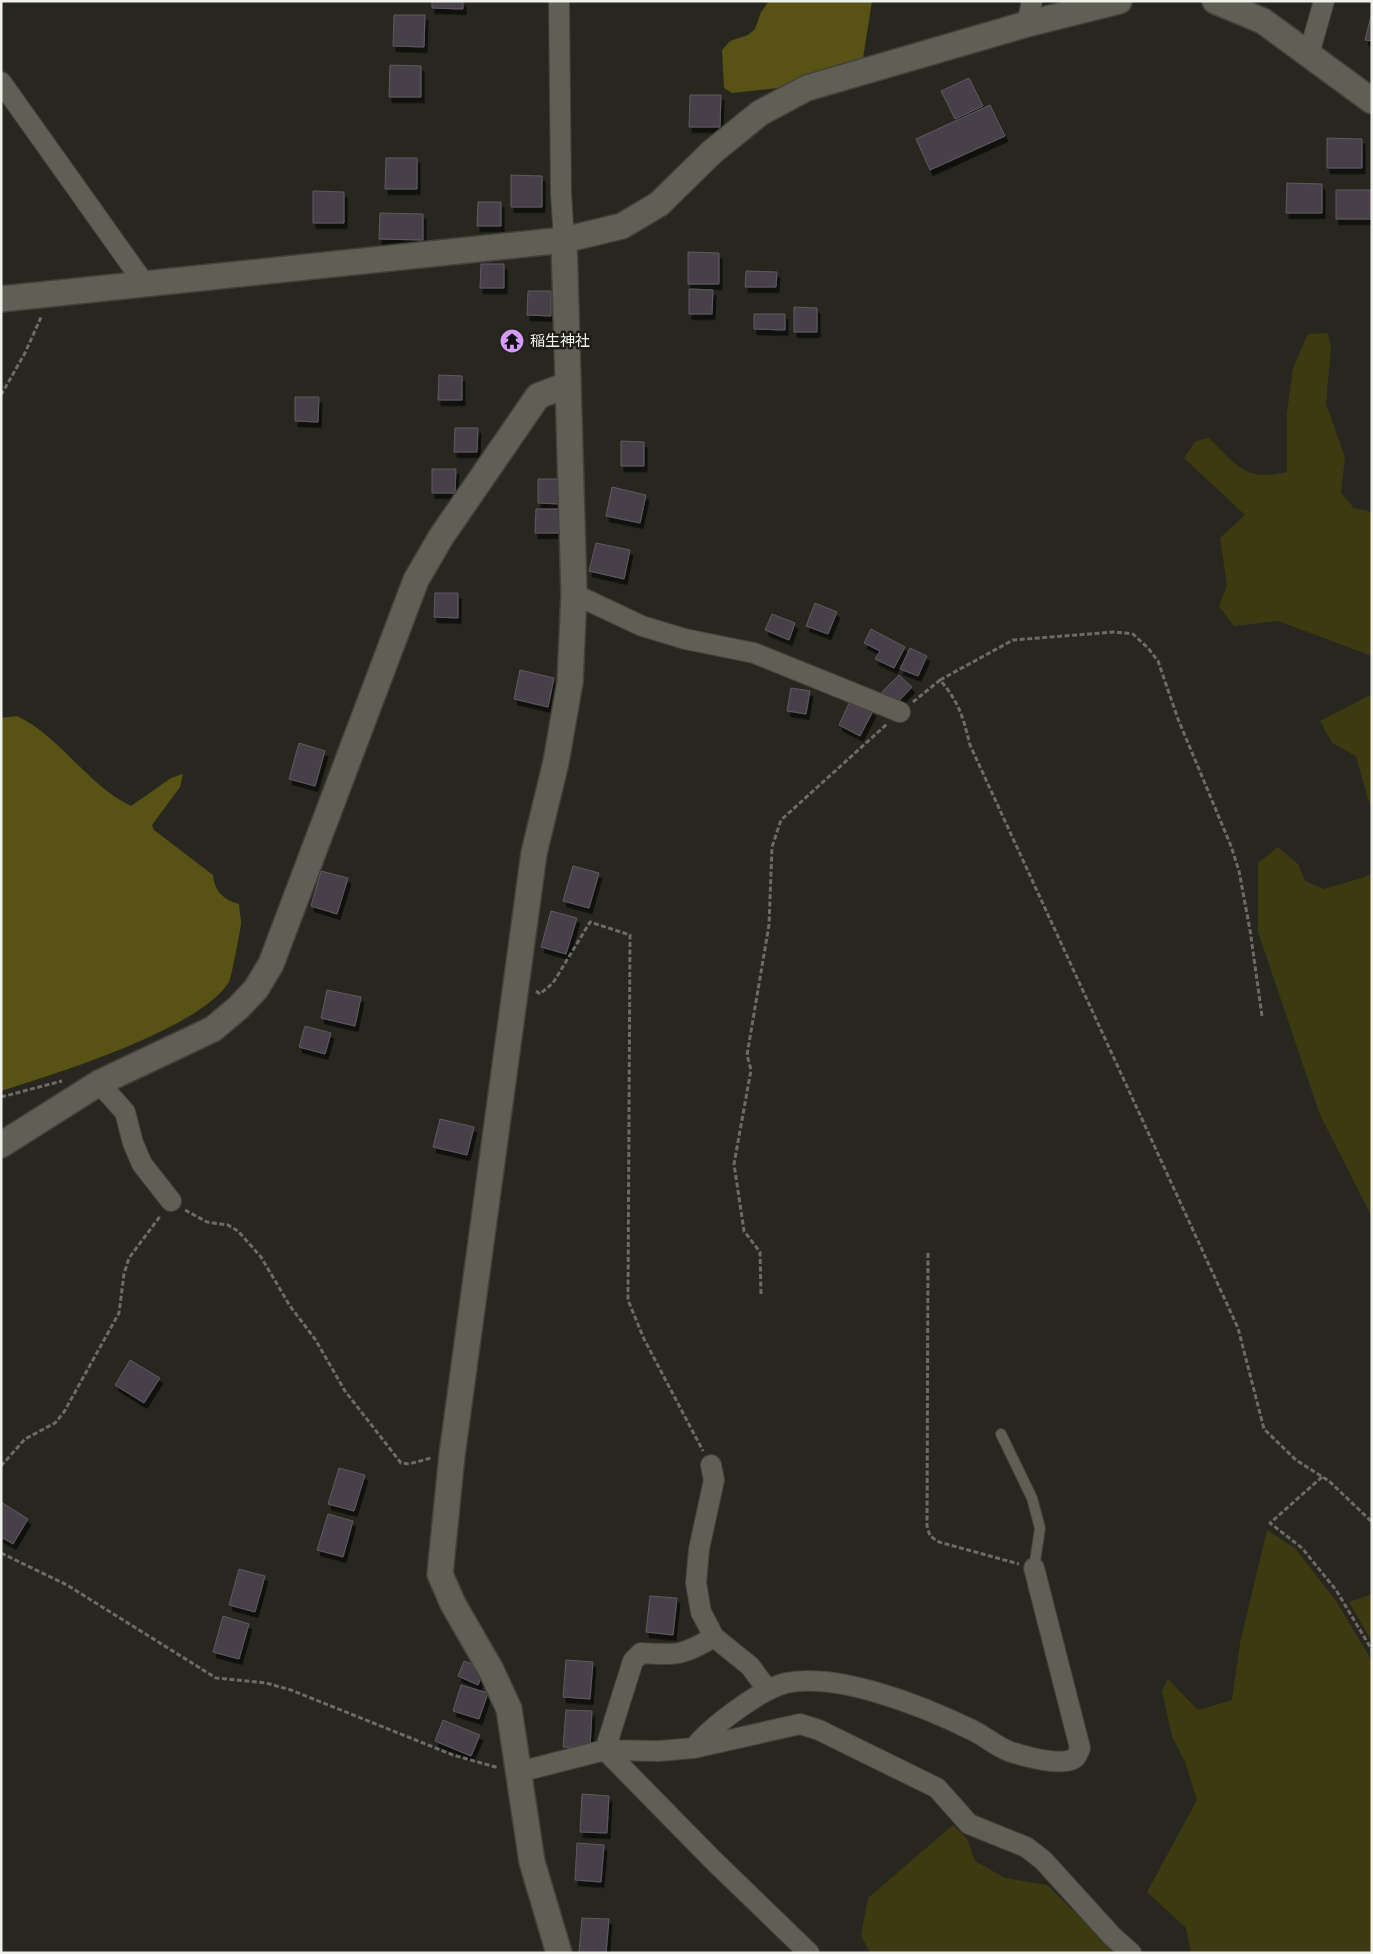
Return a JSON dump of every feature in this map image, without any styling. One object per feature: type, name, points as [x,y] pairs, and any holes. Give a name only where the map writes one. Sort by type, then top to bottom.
[{"type":"street","points":[[559,1],[561,193],[574,594],[570,682],[556,762],[534,853],[452,1455],[440,1574],[453,1604],[491,1670],[509,1709],[532,1862],[559,1953]]},
{"type":"street","points":[[1,299],[564,240],[622,226],[659,204],[712,152],[760,113],[807,88],[1029,13],[1119,1]]},
{"type":"street","points":[[1215,1],[1262,21],[1372,101]]},
{"type":"street","points":[[1309,54],[1324,1]]},
{"type":"street","points":[[1,82],[144,283]]},
{"type":"street","points":[[1,1145],[99,1083],[213,1029],[238,1008],[256,989],[271,964],[416,580],[441,536],[538,396],[567,385]]},
{"type":"street","points":[[574,594],[642,626],[685,639],[754,653],[900,712]]},
{"type":"street","points":[[99,1083],[125,1112],[132,1143],[142,1164],[170,1201]]},
{"type":"street","points":[[711,1464],[714,1480],[699,1549],[696,1583],[701,1612],[714,1637],[750,1666],[767,1690]]},
{"type":"street","points":[[694,1748],[704,1734],[767,1690],[787,1683],[811,1681],[862,1689],[901,1700],[942,1715],[977,1732],[1010,1752],[1052,1760],[1072,1760],[1078,1755],[1080,1748],[1034,1568]]},
{"type":"street","points":[[605,1750],[632,1661],[641,1653],[672,1655],[690,1651],[714,1637]]},
{"type":"street","points":[[519,1772],[605,1750],[659,1751],[694,1748],[800,1724],[819,1730],[937,1788],[969,1824],[1026,1847],[1043,1860],[1112,1936],[1131,1953]]},
{"type":"street","points":[[605,1750],[713,1860],[809,1953]]},
{"type":"lane","points":[[1001,1434],[1034,1505],[1040,1528],[1034,1568]]},
{"type":"path","points":[[1,395],[25,353],[52,294]]},
{"type":"path","points":[[761,1294],[760,1252],[744,1230],[734,1164],[751,1070],[747,1055],[769,925],[772,847],[781,820],[900,712],[940,680],[1013,640],[1114,632],[1133,634],[1148,648],[1158,661],[1178,718],[1234,854],[1248,922],[1262,1016]]},
{"type":"path","points":[[940,680],[954,697],[962,712],[970,745],[1238,1328],[1264,1429],[1296,1460],[1322,1477],[1372,1522]]},
{"type":"path","points":[[516,980],[540,994],[553,983],[590,922],[630,935],[628,1300],[644,1339],[711,1464]]},
{"type":"path","points":[[1,1097],[68,1079]]},
{"type":"path","points":[[1,1466],[25,1439],[55,1422],[64,1412],[118,1313],[124,1274],[129,1258],[170,1201],[206,1222],[228,1224],[238,1231],[261,1257],[290,1306],[315,1339],[345,1391],[401,1463],[409,1464],[444,1454],[452,1455]]},
{"type":"path","points":[[928,1253],[927,1526],[930,1536],[939,1542],[1034,1568]]},
{"type":"path","points":[[1322,1477],[1270,1523],[1302,1548],[1336,1590],[1372,1650]]},
{"type":"path","points":[[1,1553],[67,1585],[216,1678],[266,1683],[291,1690],[453,1755],[510,1772],[519,1772]]},
{"type":"shaded area","points":[[769,1],[872,1],[862,65],[787,87],[732,93],[724,88],[722,50],[730,41],[748,35],[755,29],[761,12]]},
{"type":"shaded area","points":[[1328,333],[1331,348],[1326,404],[1345,457],[1341,493],[1354,508],[1372,512],[1372,656],[1278,621],[1234,626],[1219,606],[1227,585],[1220,538],[1245,515],[1184,458],[1196,441],[1209,438],[1235,463],[1251,473],[1273,475],[1287,472],[1287,413],[1293,368],[1308,334]]},
{"type":"shaded area","points":[[1372,694],[1372,813],[1356,756],[1332,743],[1320,721]]},
{"type":"shaded area","points":[[17,716],[47,736],[101,786],[131,806],[171,778],[183,774],[180,787],[152,825],[154,830],[213,875],[215,885],[220,894],[228,900],[239,904],[241,923],[229,982],[213,999],[189,1016],[158,1033],[124,1048],[1,1091],[1,718]]},
{"type":"shaded area","points":[[1278,847],[1298,864],[1305,881],[1324,889],[1365,877],[1372,872],[1372,1217],[1320,1115],[1258,932],[1258,863]]},
{"type":"shaded area","points":[[1267,1530],[1295,1548],[1336,1601],[1372,1661],[1372,1953],[1191,1953],[1186,1928],[1147,1892],[1197,1800],[1185,1762],[1172,1736],[1162,1691],[1168,1679],[1198,1710],[1232,1700],[1240,1643]]},
{"type":"shaded area","points":[[1372,1594],[1372,1642],[1349,1602]]},
{"type":"shaded area","points":[[953,1825],[967,1839],[975,1861],[1005,1878],[1047,1885],[1117,1953],[870,1953],[861,1935],[868,1898]]},
{"type":"building","points":[[432,1],[463,1],[463,9],[432,8]]},
{"type":"building","points":[[1372,12],[1372,41],[1365,40]]},
{"type":"building","points":[[394,15],[425,15],[424,47],[393,46]]},
{"type":"building","points":[[390,65],[421,66],[421,97],[389,97]]},
{"type":"building","points":[[969,78],[983,106],[955,119],[941,91]]},
{"type":"building","points":[[690,95],[721,95],[720,127],[689,127]]},
{"type":"building","points":[[990,105],[1005,136],[930,170],[916,139]]},
{"type":"building","points":[[1327,138],[1362,139],[1362,168],[1327,168]]},
{"type":"building","points":[[386,158],[417,158],[417,189],[385,189]]},
{"type":"building","points":[[511,175],[542,176],[542,207],[511,207]]},
{"type":"building","points":[[1287,183],[1322,184],[1322,213],[1286,213]]},
{"type":"building","points":[[1336,190],[1371,190],[1371,219],[1336,219]]},
{"type":"building","points":[[313,191],[344,192],[344,223],[313,223]]},
{"type":"building","points":[[478,202],[501,202],[501,226],[477,226]]},
{"type":"building","points":[[380,213],[423,214],[423,240],[379,239]]},
{"type":"building","points":[[688,252],[719,253],[719,284],[688,284]]},
{"type":"building","points":[[481,264],[504,264],[504,288],[480,288]]},
{"type":"building","points":[[746,271],[777,272],[776,287],[745,287]]},
{"type":"building","points":[[689,289],[713,290],[712,314],[689,314]]},
{"type":"building","points":[[528,291],[551,291],[551,316],[527,315]]},
{"type":"building","points":[[794,307],[817,308],[817,332],[794,332]]},
{"type":"building","points":[[754,314],[785,314],[785,330],[754,329]]},
{"type":"building","points":[[439,375],[462,376],[462,400],[438,400]]},
{"type":"building","points":[[295,397],[319,397],[318,422],[295,421]]},
{"type":"building","points":[[455,428],[478,428],[477,452],[454,452]]},
{"type":"building","points":[[621,441],[644,442],[644,466],[621,466]]},
{"type":"building","points":[[432,469],[456,469],[455,493],[432,493]]},
{"type":"building","points":[[538,479],[562,479],[561,504],[538,503]]},
{"type":"building","points":[[612,487],[646,495],[640,523],[606,516]]},
{"type":"building","points":[[536,509],[559,509],[558,533],[535,533]]},
{"type":"building","points":[[596,543],[630,550],[624,579],[589,571]]},
{"type":"building","points":[[435,593],[458,593],[458,618],[434,617]]},
{"type":"building","points":[[815,603],[837,612],[828,634],[806,626]]},
{"type":"building","points":[[772,614],[795,623],[789,640],[765,630]]},
{"type":"building","points":[[871,629],[905,647],[894,668],[875,659],[880,651],[864,643]]},
{"type":"building","points":[[910,648],[927,656],[918,676],[900,669]]},
{"type":"building","points":[[520,670],[554,678],[548,707],[514,699]]},
{"type":"building","points":[[899,675],[912,687],[896,704],[882,692]]},
{"type":"building","points":[[791,688],[810,691],[806,714],[787,711]]},
{"type":"building","points":[[851,699],[873,711],[860,736],[839,725]]},
{"type":"building","points":[[299,743],[325,751],[315,786],[289,779]]},
{"type":"building","points":[[573,866],[599,873],[589,908],[563,901]]},
{"type":"building","points":[[321,871],[348,878],[337,914],[311,906]]},
{"type":"building","points":[[551,911],[577,918],[566,954],[541,947]]},
{"type":"building","points":[[327,990],[361,997],[355,1026],[321,1018]]},
{"type":"building","points":[[305,1026],[331,1033],[325,1054],[299,1047]]},
{"type":"building","points":[[440,1119],[474,1127],[467,1155],[433,1147]]},
{"type":"building","points":[[130,1360],[160,1378],[144,1403],[115,1385]]},
{"type":"building","points":[[339,1468],[365,1475],[354,1511],[328,1504]]},
{"type":"building","points":[[1,1502],[28,1519],[13,1544],[1,1537]]},
{"type":"building","points":[[328,1514],[353,1521],[343,1557],[317,1550]]},
{"type":"building","points":[[239,1569],[265,1576],[255,1612],[229,1605]]},
{"type":"building","points":[[650,1596],[677,1598],[673,1635],[646,1632]]},
{"type":"building","points":[[223,1616],[249,1624],[239,1659],[213,1652]]},
{"type":"building","points":[[566,1660],[593,1662],[590,1699],[563,1697]]},
{"type":"building","points":[[464,1661],[485,1669],[478,1685],[458,1676]]},
{"type":"building","points":[[461,1685],[488,1693],[479,1719],[453,1711]]},
{"type":"building","points":[[566,1710],[592,1711],[590,1748],[563,1747]]},
{"type":"building","points":[[443,1720],[480,1735],[471,1756],[435,1741]]},
{"type":"building","points":[[582,1794],[609,1796],[607,1833],[580,1832]]},
{"type":"building","points":[[577,1843],[604,1845],[601,1882],[575,1880]]},
{"type":"building","points":[[582,1918],[609,1919],[606,1953],[579,1953]]},
{"type":"place","name":"稲生神社","points":[[512,341]]}]
